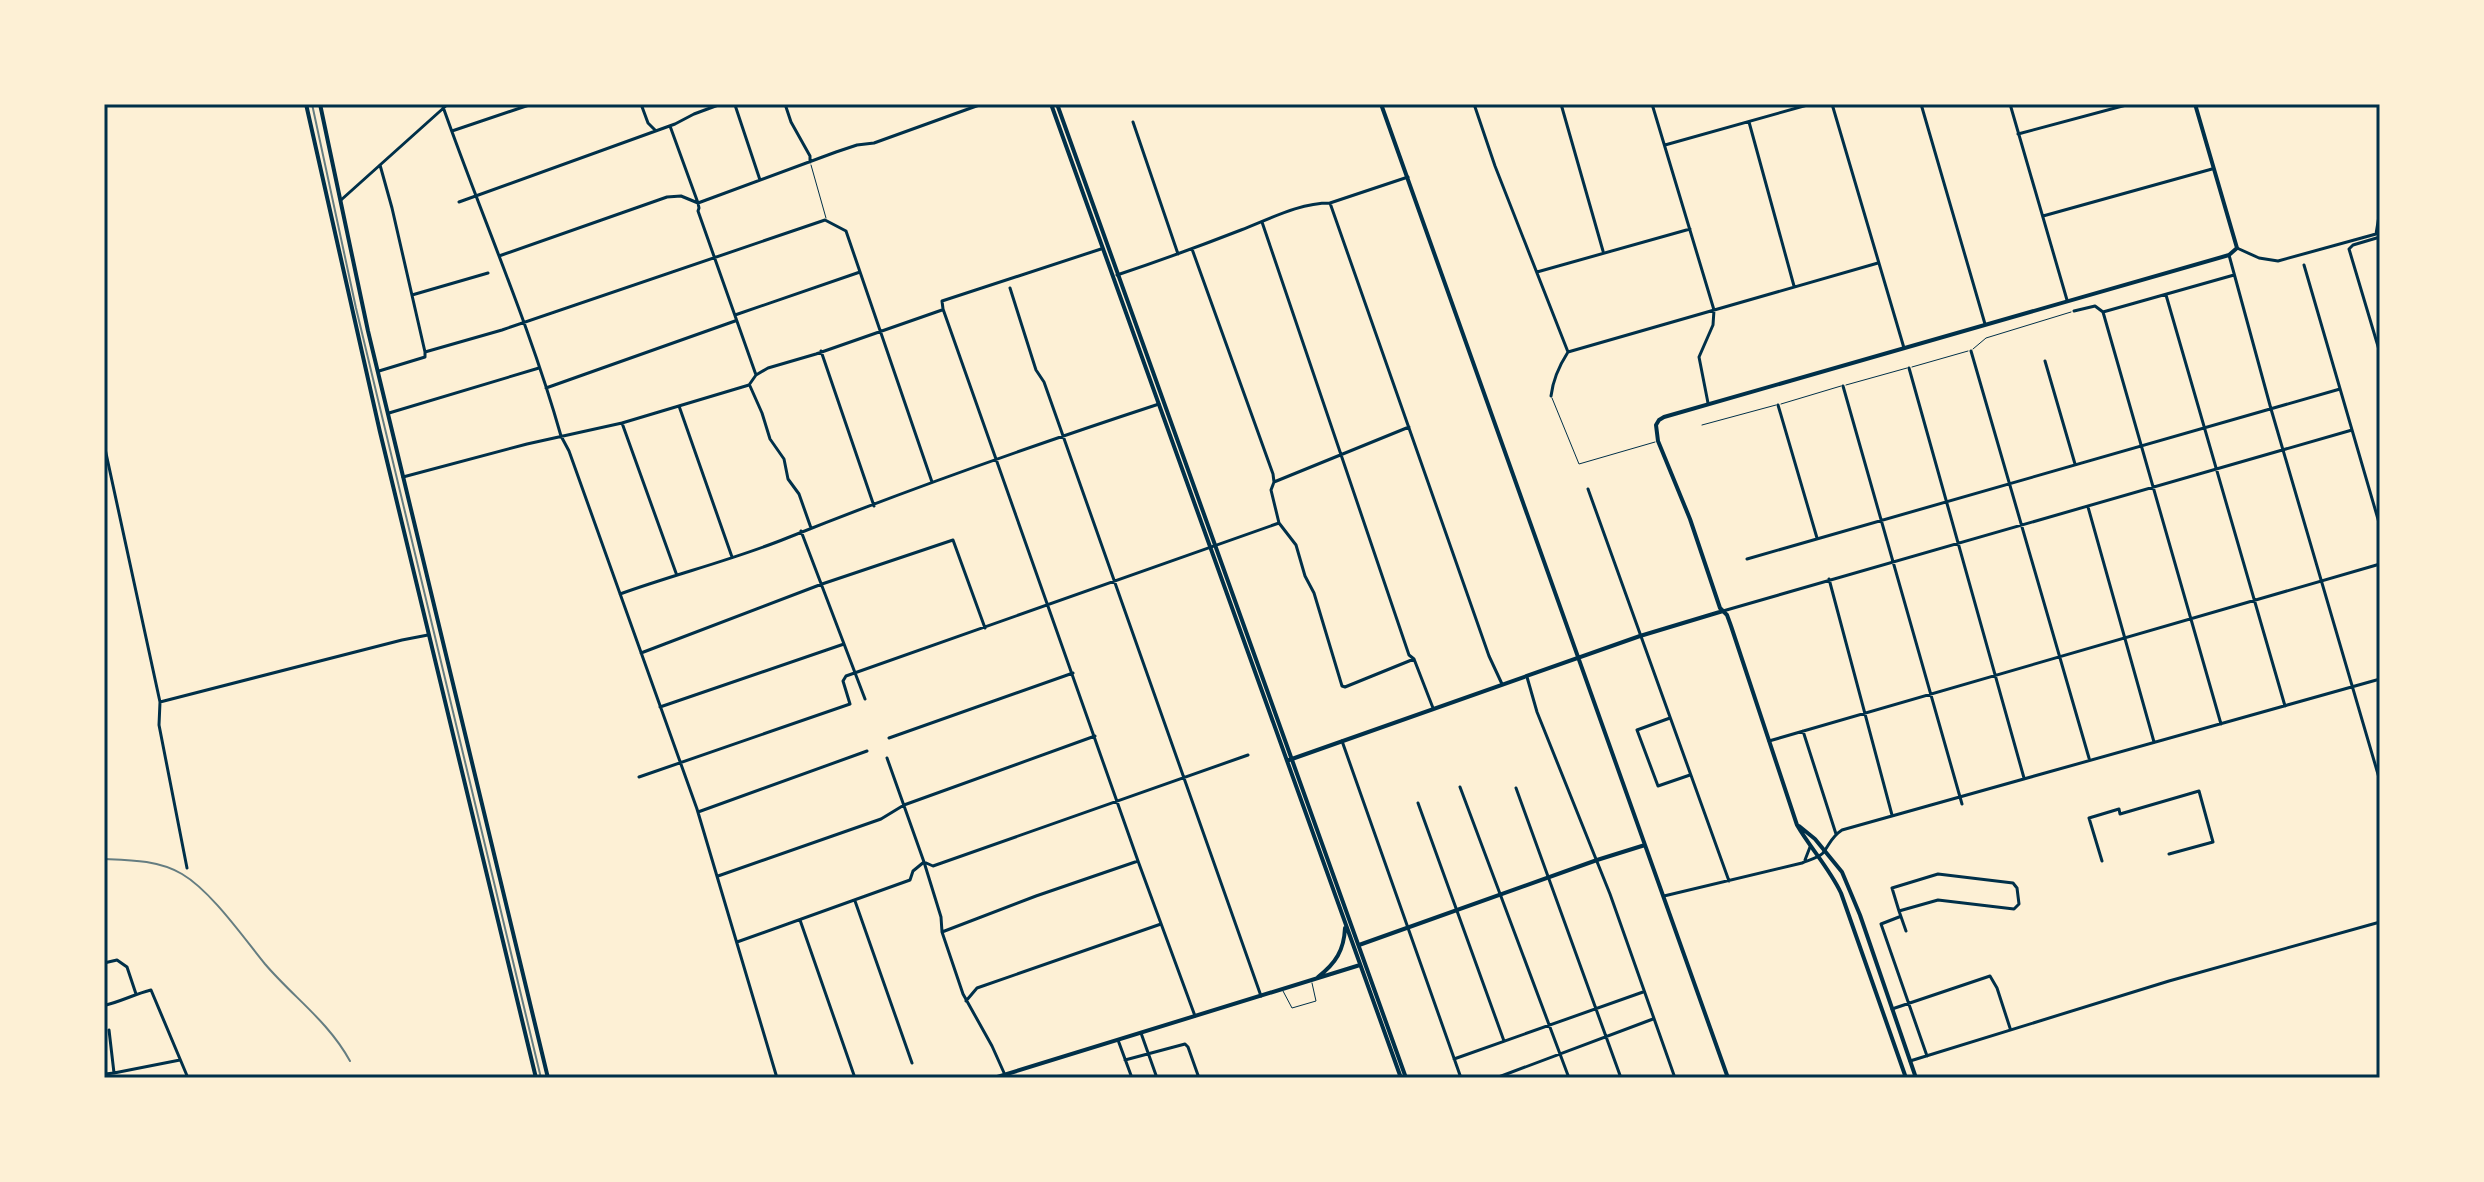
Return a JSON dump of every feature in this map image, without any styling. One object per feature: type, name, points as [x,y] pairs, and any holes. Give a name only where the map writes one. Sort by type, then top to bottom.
[{"type":"street","points":[[306,104],[356,330],[536,1078]]},
{"type":"street","points":[[320,104],[378,371],[548,1078]]},
{"type":"street","points":[[339,201],[448,104]]},
{"type":"street","points":[[452,131],[532,104]]},
{"type":"street","points":[[641,104],[648,123],[655,130]]},
{"type":"street","points":[[459,202],[721,104]]},
{"type":"street","points":[[785,104],[810,162]]},
{"type":"street","points":[[499,256],[667,197],[681,196],[698,203],[857,145],[882,140],[982,104]]},
{"type":"street","points":[[1054,104],[1116,275]]},
{"type":"street","points":[[1054,104],[1359,945],[1363,964]]},
{"type":"street","points":[[1381,104],[1728,1078]]},
{"type":"street","points":[[1474,104],[1568,352]]},
{"type":"street","points":[[1561,104],[1603,252]]},
{"type":"street","points":[[1652,104],[1714,310],[1713,325],[1699,357],[1709,404]]},
{"type":"street","points":[[1665,145],[1811,104]]},
{"type":"street","points":[[1832,104],[1904,348]]},
{"type":"street","points":[[1921,104],[1985,324]]},
{"type":"street","points":[[2010,104],[2067,301]]},
{"type":"street","points":[[2018,134],[2130,104]]},
{"type":"street","points":[[2195,104],[2237,248]]},
{"type":"street","points":[[735,105],[760,180]]},
{"type":"street","points":[[443,106],[682,763],[777,1078]]},
{"type":"street","points":[[1133,122],[1178,254]]},
{"type":"street","points":[[1749,122],[1794,286]]},
{"type":"street","points":[[669,126],[756,375]]},
{"type":"street","points":[[378,371],[425,357],[380,165]]},
{"type":"street","points":[[2043,216],[2214,168]]},
{"type":"street","points":[[1116,275],[1318,202],[1330,203],[1408,177]]},
{"type":"street","points":[[1330,203],[1489,656],[1502,684]]},
{"type":"street","points":[[2237,248],[2271,261],[2301,256],[2376,234],[2380,210]]},
{"type":"street","points":[[425,352],[524,323],[825,220],[846,231],[932,482]]},
{"type":"street","points":[[1262,222],[1409,655],[1414,659],[1433,708]]},
{"type":"street","points":[[1537,272],[1690,229]]},
{"type":"street","points":[[2380,237],[2349,248],[2380,353]]},
{"type":"street","points":[[1104,248],[942,301],[1195,1016]]},
{"type":"street","points":[[1906,1078],[1843,897],[1834,877],[1797,825],[1731,626],[1658,441],[1656,431],[1659,420],[2229,255],[2237,248]]},
{"type":"street","points":[[1192,249],[1273,474],[1271,490],[1279,523],[1296,545],[1342,686],[1414,659]]},
{"type":"street","points":[[2229,255],[2380,781]]},
{"type":"street","points":[[1551,396],[1559,366],[1568,352],[1878,263]]},
{"type":"street","points":[[2304,265],[2380,526]]},
{"type":"street","points":[[546,388],[860,272]]},
{"type":"street","points":[[412,295],[488,273]]},
{"type":"street","points":[[2103,312],[2234,275]]},
{"type":"street","points":[[1010,288],[1036,370],[1044,382],[1261,996]]},
{"type":"street","points":[[2166,295],[2285,706]]},
{"type":"street","points":[[2074,311],[2095,306],[2103,312],[2221,724]]},
{"type":"street","points":[[403,477],[622,423],[749,385],[756,375],[768,368],[943,309]]},
{"type":"street","points":[[821,351],[874,506]]},
{"type":"street","points":[[1971,351],[2089,760]]},
{"type":"street","points":[[2045,361],[2075,464]]},
{"type":"street","points":[[388,413],[539,368]]},
{"type":"street","points":[[1909,368],[2024,778]]},
{"type":"street","points":[[749,385],[770,439],[784,459],[788,479],[799,494],[811,528]]},
{"type":"street","points":[[1843,386],[1962,804]]},
{"type":"street","points":[[1747,559],[2340,389]]},
{"type":"street","points":[[620,594],[1162,403]]},
{"type":"street","points":[[1778,405],[1817,538]]},
{"type":"street","points":[[679,406],[732,557]]},
{"type":"street","points":[[622,423],[676,574]]},
{"type":"street","points":[[1274,482],[1409,427]]},
{"type":"street","points":[[1290,760],[1640,636],[2352,430]]},
{"type":"street","points":[[104,444],[160,702],[159,725],[187,868]]},
{"type":"street","points":[[1588,489],[1729,881]]},
{"type":"street","points":[[2087,505],[2154,742]]},
{"type":"street","points":[[639,777],[850,704],[843,681],[855,672],[1279,523]]},
{"type":"street","points":[[801,531],[865,699]]},
{"type":"street","points":[[641,653],[822,584],[953,540],[985,628]]},
{"type":"street","points":[[1769,741],[2380,564]]},
{"type":"street","points":[[1829,579],[1892,816]]},
{"type":"street","points":[[160,702],[394,642],[434,630],[439,625]]},
{"type":"street","points":[[428,632],[441,632]]},
{"type":"street","points":[[660,707],[844,644]]},
{"type":"street","points":[[434,656],[439,652],[445,653]]},
{"type":"street","points":[[889,738],[1073,673]]},
{"type":"street","points":[[1526,676],[1537,712],[1597,860],[1675,1078]]},
{"type":"street","points":[[1664,896],[1802,863],[1819,856],[1836,834],[1892,816],[2380,679]]},
{"type":"street","points":[[1670,718],[1637,730],[1658,786],[1691,775]]},
{"type":"street","points":[[1803,731],[1836,834]]},
{"type":"street","points":[[718,876],[881,819],[904,805],[1095,736]]},
{"type":"street","points":[[1342,741],[1461,1078]]},
{"type":"street","points":[[698,812],[867,751]]},
{"type":"street","points":[[924,862],[933,866],[1248,755]]},
{"type":"street","points":[[887,758],[924,862],[941,917],[942,932],[966,1001],[1005,1075]]},
{"type":"street","points":[[1290,760],[1344,922],[1363,964],[1404,1078]]},
{"type":"street","points":[[1460,787],[1569,1078]]},
{"type":"street","points":[[1516,788],[1621,1078]]},
{"type":"street","points":[[2102,861],[2089,818],[2119,809],[2120,814],[2199,791],[2213,842],[2169,854]]},
{"type":"street","points":[[1418,803],[1504,1041]]},
{"type":"street","points":[[473,818],[484,816]]},
{"type":"street","points":[[1797,825],[1837,864],[1851,894],[1916,1078]]},
{"type":"street","points":[[1359,945],[1645,845]]},
{"type":"street","points":[[1802,863],[1810,847]]},
{"type":"street","points":[[942,932],[1138,861]]},
{"type":"street","points":[[737,942],[910,880],[913,871],[924,862]]},
{"type":"street","points":[[1906,931],[1900,914],[1892,888],[1938,874],[2013,883],[2017,888],[2020,900],[2014,909],[1938,900],[1900,914],[1881,924],[1927,1056]]},
{"type":"street","points":[[1843,897],[1851,894]]},
{"type":"street","points":[[854,900],[912,1063]]},
{"type":"street","points":[[800,920],[855,1078]]},
{"type":"street","points":[[1314,979],[1327,970],[1341,952],[1344,922]]},
{"type":"street","points":[[1910,1061],[2169,981],[2380,922]]},
{"type":"street","points":[[966,1001],[977,988],[1161,924]]},
{"type":"street","points":[[104,963],[117,960],[127,967],[136,994]]},
{"type":"street","points":[[994,1078],[1363,964]]},
{"type":"street","points":[[1892,1009],[1990,976],[2010,1029]]},
{"type":"street","points":[[106,1005],[151,990],[188,1078]]},
{"type":"street","points":[[1454,1059],[1644,991]]},
{"type":"street","points":[[520,1011],[526,1013],[531,1008]]},
{"type":"street","points":[[1496,1078],[1655,1018]]},
{"type":"street","points":[[523,1025],[528,1020],[535,1022]]},
{"type":"street","points":[[109,1030],[114,1073]]},
{"type":"street","points":[[1141,1033],[1157,1078]]},
{"type":"street","points":[[1118,1040],[1132,1078]]},
{"type":"street","points":[[1125,1060],[1185,1044],[1199,1078]]},
{"type":"street","points":[[105,1078],[105,1074],[181,1060]]},
{"type":"street","points":[[138,1069],[140,1078]]},
{"type":"street","points":[[1515,1071],[1517,1078]]},
{"type":"lane","points":[[810,162],[825,220]]},
{"type":"lane","points":[[1702,425],[1971,351],[1986,338],[2074,311]]},
{"type":"lane","points":[[1551,396],[1579,464],[1658,441]]},
{"type":"lane","points":[[1282,989],[1292,1008],[1316,1001],[1314,979]]},
{"type":"tram line","points":[[312,104],[356,308],[541,1078]]},
{"type":"railway","points":[[104,859],[134,860],[173,869],[204,891],[265,964],[321,1022],[350,1061]]}]
